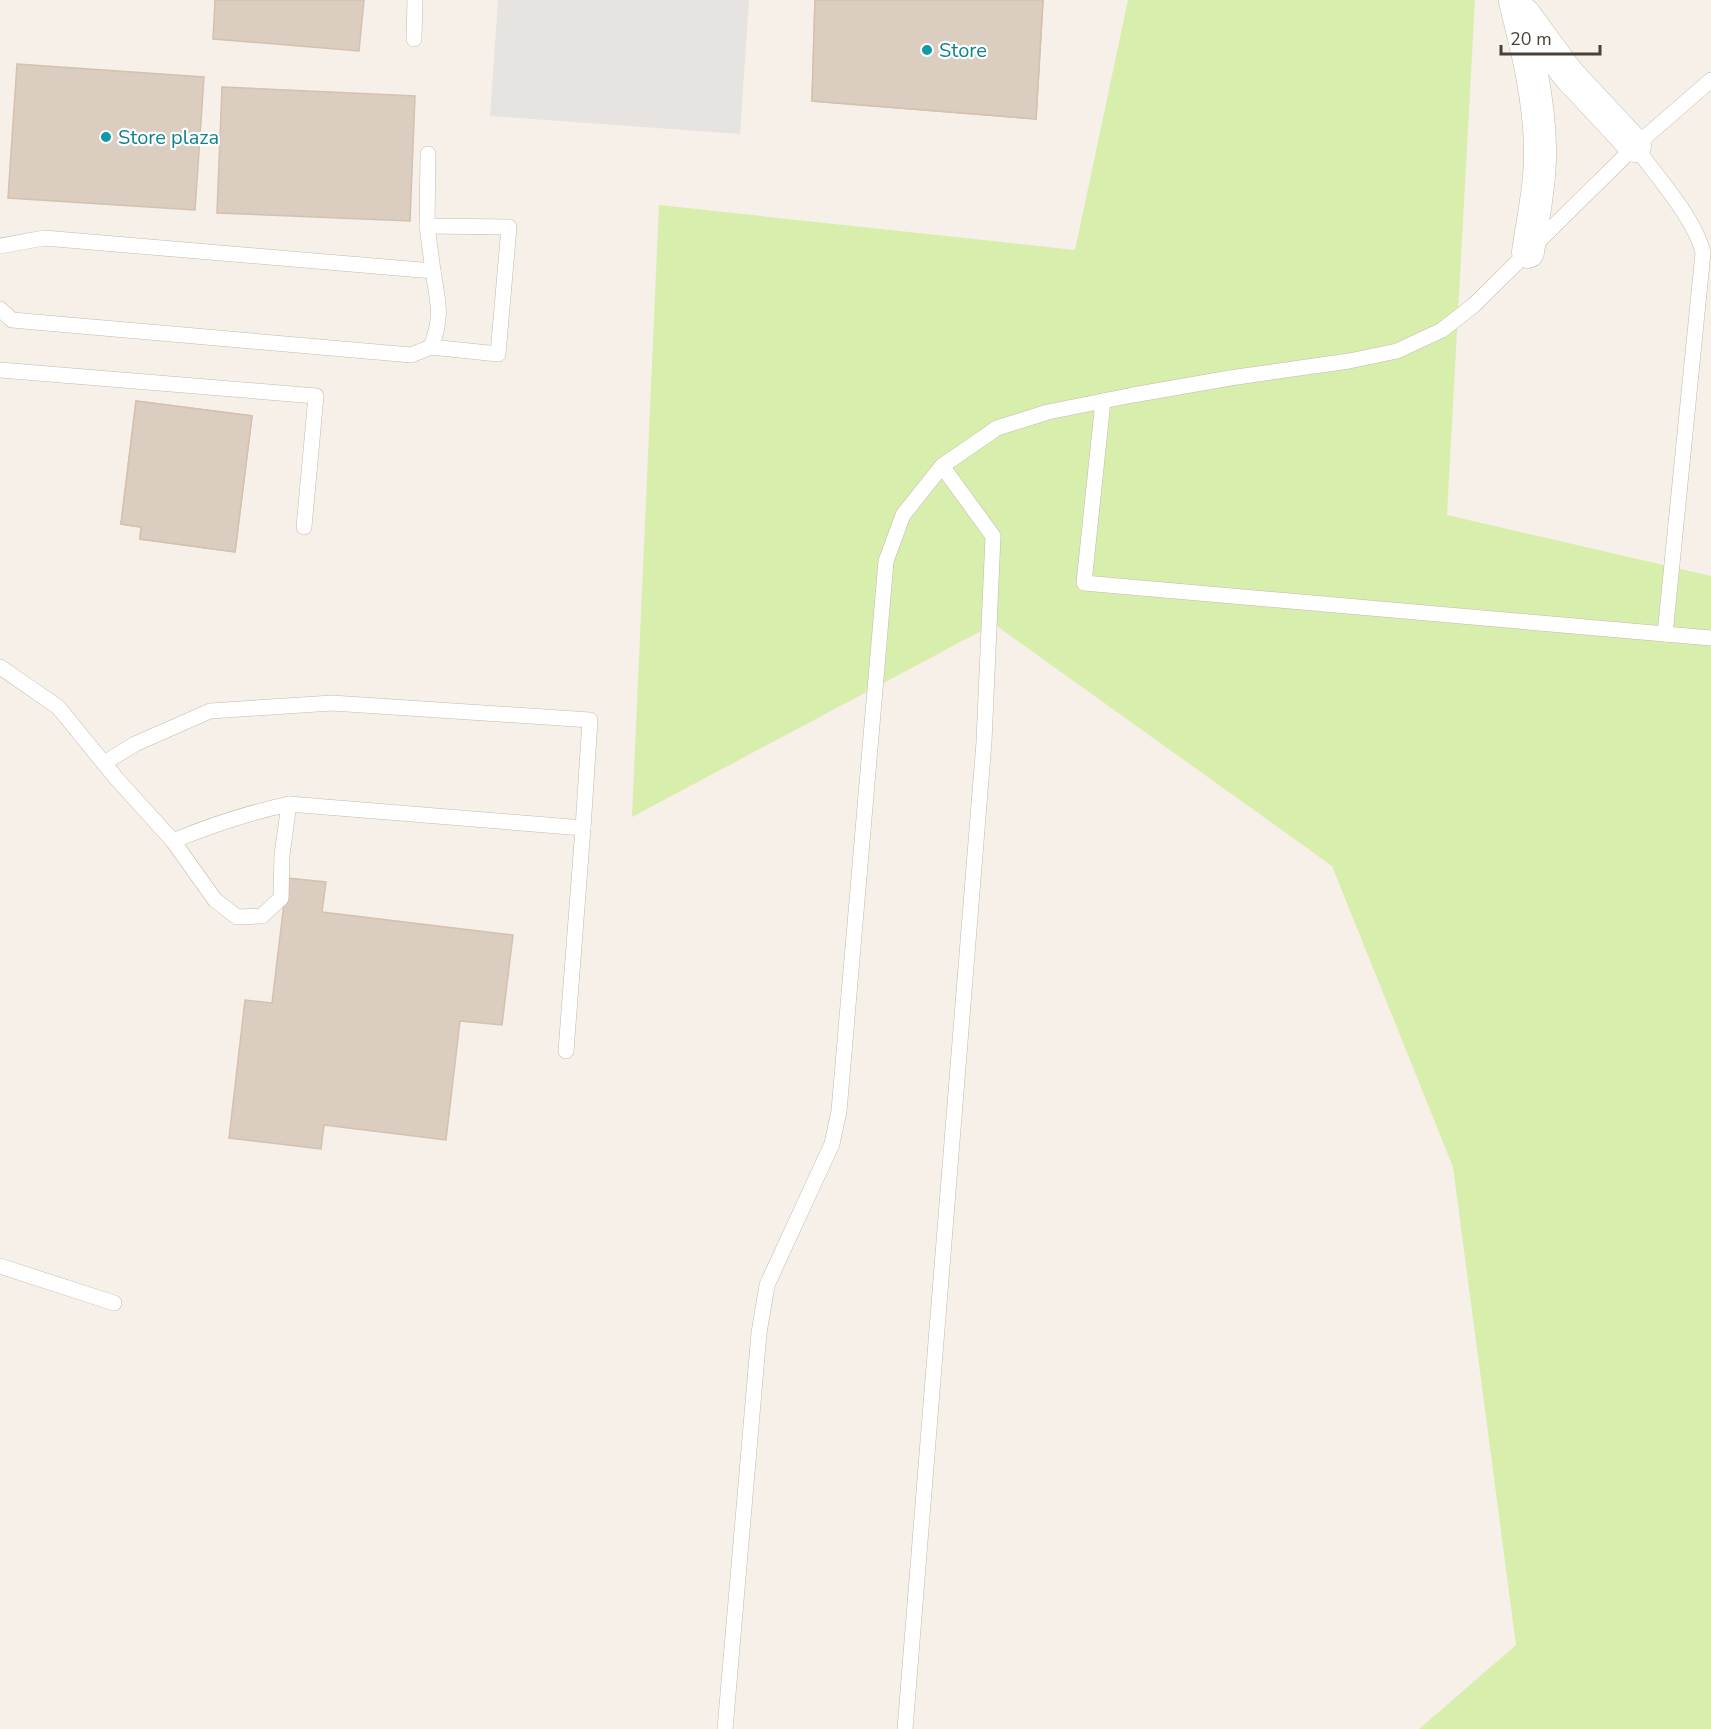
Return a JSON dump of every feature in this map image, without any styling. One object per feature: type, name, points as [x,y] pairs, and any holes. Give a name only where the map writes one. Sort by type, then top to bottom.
[{"type":"street","points":[[1515,1],[1568,74],[1635,146]]},
{"type":"street","points":[[1515,1],[1537,103],[1540,148],[1538,190],[1528,252]]},
{"type":"lane","points":[[414,39],[415,0]]},
{"type":"lane","points":[[725,1729],[759,1333],[767,1285],[832,1144],[839,1111],[886,561],[903,515],[942,466],[997,428],[1048,412],[1103,401],[1230,378],[1349,361],[1397,351],[1442,330],[1474,305],[1635,146],[1711,80]]},
{"type":"lane","points":[[1635,146],[1700,238],[1703,253],[1665,634]]},
{"type":"lane","points":[[428,154],[427,226],[439,312],[438,328],[431,347]]},
{"type":"lane","points":[[0,309],[12,320],[411,355],[431,347],[498,354],[509,227],[427,226]]},
{"type":"lane","points":[[0,246],[44,238],[433,272]]},
{"type":"lane","points":[[1695,339],[1711,341]]},
{"type":"lane","points":[[0,370],[316,396],[304,527]]},
{"type":"lane","points":[[1103,401],[1084,583],[1711,638]]},
{"type":"lane","points":[[905,1729],[984,742],[993,537],[942,466]]},
{"type":"lane","points":[[0,667],[58,707],[173,842],[215,900],[237,917],[262,916],[281,898],[282,855],[289,804]]},
{"type":"lane","points":[[104,763],[135,744],[210,711],[332,703],[590,720],[566,1051]]},
{"type":"lane","points":[[173,842],[203,828],[243,814],[289,804],[583,828]]},
{"type":"lane","points":[[0,1266],[114,1303]]},
{"type":"green space","points":[[1128,0],[1475,0],[1447,515],[1711,576],[1711,1729],[1419,1729],[1516,1645],[1453,1167],[1332,866],[994,624],[632,817],[659,205],[1075,250]]},
{"type":"shaded area","points":[[498,0],[749,0],[740,134],[490,116]]},
{"type":"building","points":[[215,0],[364,0],[359,51],[213,39]]},
{"type":"building","name":"Store","points":[[815,0],[1043,0],[1036,119],[812,101]]},
{"type":"building","name":"Store","points":[[815,0],[1043,0],[1036,119],[812,101]]},
{"type":"building","name":"Store plaza","points":[[17,64],[204,77],[195,210],[8,198]]},
{"type":"building","name":"Store plaza","points":[[222,87],[415,96],[410,221],[217,213]]},
{"type":"building","points":[[136,401],[252,416],[235,552],[140,539],[141,527],[121,524]]},
{"type":"building","points":[[136,401],[252,416],[235,552],[140,539],[141,527],[121,524]]},
{"type":"building","points":[[287,878],[326,882],[322,912],[513,935],[502,1025],[460,1021],[446,1140],[324,1125],[321,1149],[229,1138],[245,1000],[272,1003]]},
{"type":"place","name":"Store","points":[[927,50]]},
{"type":"place","name":"Store plaza","points":[[106,137]]}]
